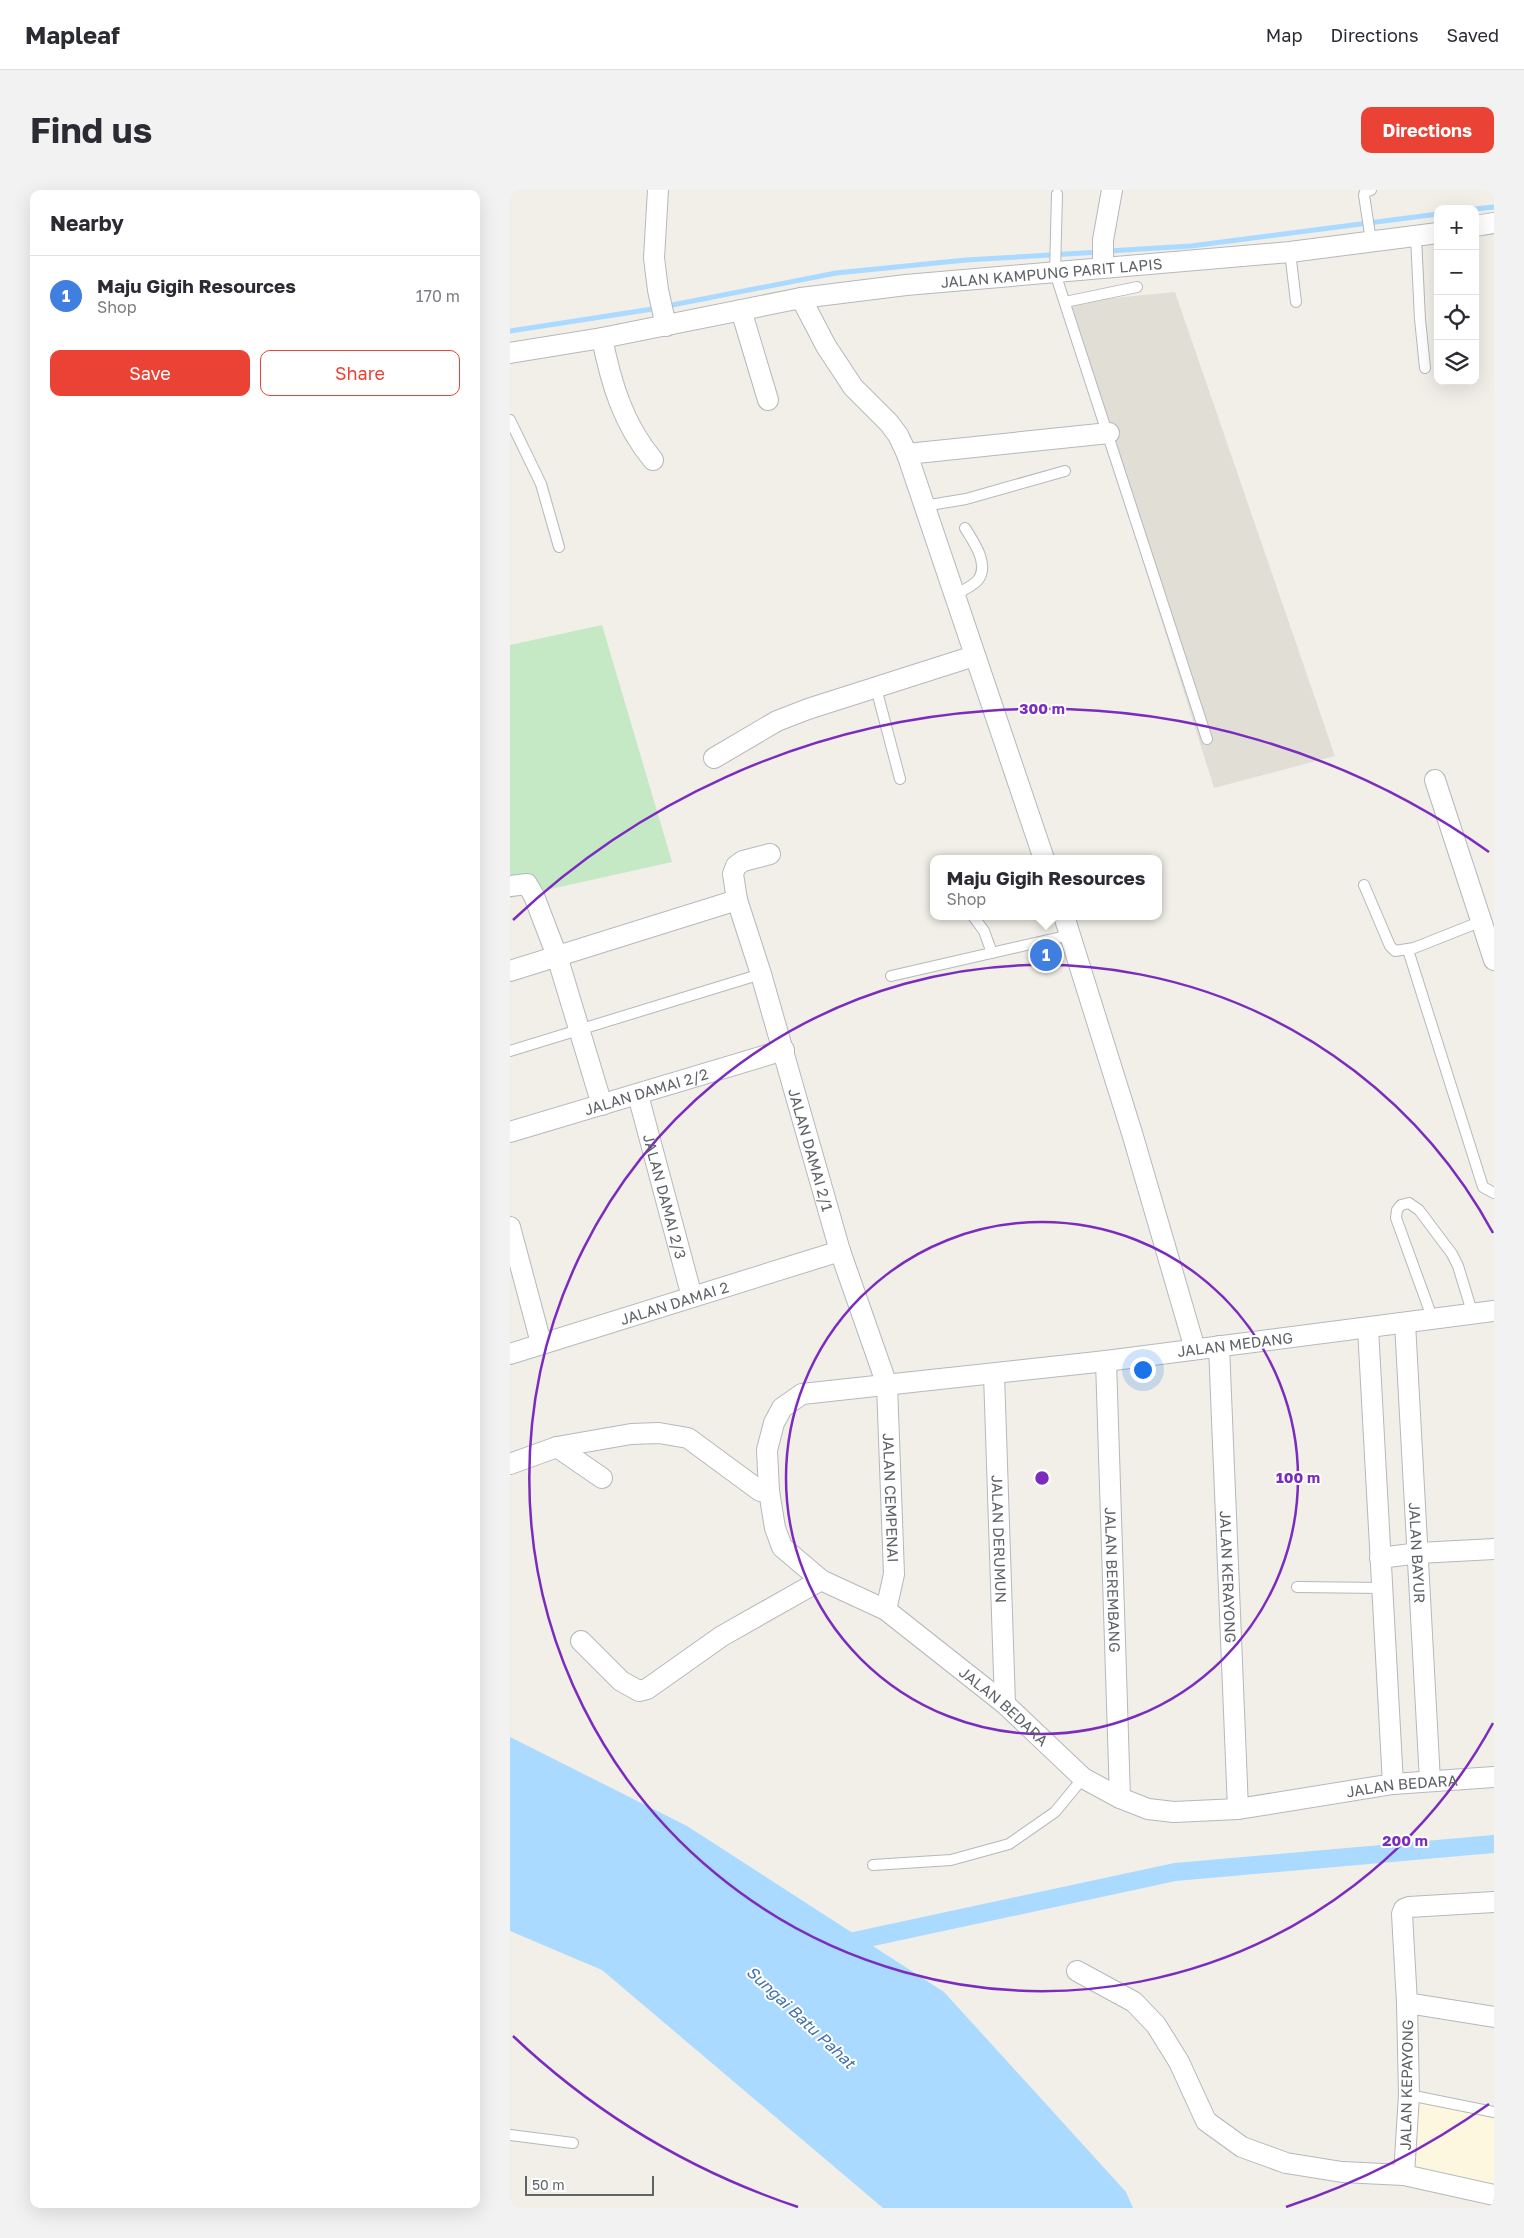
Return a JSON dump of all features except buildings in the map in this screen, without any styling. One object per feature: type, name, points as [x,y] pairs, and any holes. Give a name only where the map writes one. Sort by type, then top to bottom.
[{"type":"street","points":[[658,190],[654,258],[662,308]]},
{"type":"street","points":[[1103,255],[1112,190]]},
{"type":"street","points":[[1479,225],[1494,223]]},
{"type":"street","name":"JALAN KAMPUNG PARIT LAPIS","points":[[510,353],[602,338],[662,308],[741,310],[800,298],[1055,264],[1103,255],[1290,252],[1370,235],[1416,237],[1434,234]]},
{"type":"street","points":[[800,298],[826,346],[853,387],[889,423],[898,435],[907,454],[1043,855]]},
{"type":"street","points":[[741,310],[768,400]]},
{"type":"street","points":[[602,338],[609,373],[625,418],[638,442],[653,460]]},
{"type":"street","points":[[907,454],[1109,433]]},
{"type":"street","points":[[714,758],[777,722],[808,709],[974,656]]},
{"type":"street","points":[[1435,780],[1494,960]]},
{"type":"street","name":"JALAN DAMAI 2/1","points":[[770,854],[743,861],[736,866],[733,874],[737,900],[762,974],[840,1251],[887,1385]]},
{"type":"street","points":[[510,886],[527,884],[534,896],[557,956],[602,1105]]},
{"type":"street","points":[[510,970],[737,900]]},
{"type":"street","points":[[1065,920],[1132,1133],[1195,1349]]},
{"type":"street","name":"JALAN DAMAI 2/2","points":[[510,1132],[784,1050]]},
{"type":"street","name":"JALAN DAMAI 2/3","points":[[638,1095],[692,1297]]},
{"type":"street","points":[[510,1227],[542,1343]]},
{"type":"street","name":"JALAN DAMAI 2","points":[[510,1354],[840,1251]]},
{"type":"street","name":"JALAN MEDANG","points":[[887,1385],[1106,1361],[1494,1311]]},
{"type":"street","name":"JALAN BAYUR","points":[[1406,1323],[1430,1781]]},
{"type":"street","points":[[1368,1328],[1393,1784]]},
{"type":"street","name":"JALAN KERAYONG","points":[[1219,1346],[1238,1809]]},
{"type":"street","name":"JALAN BEREMBANG","points":[[1106,1361],[1120,1798]]},
{"type":"street","name":"JALAN DERUMUN","points":[[994,1374],[1005,1704]]},
{"type":"street","name":"JALAN BEDARA","points":[[887,1385],[802,1394],[782,1408],[774,1423],[767,1450],[769,1490],[775,1528],[782,1547],[821,1580],[886,1610],[1005,1704],[1083,1778],[1120,1798],[1148,1809],[1174,1812],[1238,1809],[1393,1784],[1494,1778]]},
{"type":"street","name":"JALAN CEMPENAI","points":[[886,1610],[894,1574],[887,1385]]},
{"type":"street","points":[[510,1464],[557,1447],[631,1434],[659,1433],[688,1438],[760,1491],[769,1490]]},
{"type":"street","points":[[557,1447],[602,1478]]},
{"type":"street","points":[[1380,1558],[1419,1553],[1494,1549]]},
{"type":"street","points":[[581,1641],[620,1681],[639,1691],[647,1689],[722,1636],[821,1580]]},
{"type":"street","name":"JALAN KEPAYONG","points":[[1404,2175],[1409,2095],[1407,2003],[1402,1914],[1404,1909],[1409,1907],[1494,1902]]},
{"type":"street","points":[[1077,1971],[1134,2002],[1156,2025],[1179,2062],[1206,2121],[1242,2147],[1286,2163],[1342,2172],[1404,2175],[1494,2195]]},
{"type":"street","points":[[1407,2003],[1494,2017]]},
{"type":"lane","points":[[1370,235],[1364,196],[1365,192],[1371,190]]},
{"type":"lane","points":[[1057,194],[1055,264],[1065,302],[1207,739]]},
{"type":"lane","points":[[1416,237],[1420,319],[1425,368]]},
{"type":"lane","points":[[1290,252],[1296,302]]},
{"type":"lane","points":[[1065,302],[1137,287]]},
{"type":"lane","points":[[510,420],[541,484],[559,547]]},
{"type":"lane","points":[[924,506],[966,499],[1065,471]]},
{"type":"lane","points":[[954,595],[978,581],[981,576],[982,559],[966,528]]},
{"type":"lane","points":[[876,688],[900,779]]},
{"type":"lane","points":[[1364,885],[1390,946],[1395,951],[1408,950],[1482,921]]},
{"type":"lane","points":[[976,920],[984,931],[992,953]]},
{"type":"lane","points":[[891,976],[1070,935]]},
{"type":"lane","points":[[1408,950],[1483,1187],[1494,1193]]},
{"type":"lane","points":[[510,1051],[762,974]]},
{"type":"lane","points":[[1433,1320],[1396,1218],[1397,1210],[1401,1205],[1409,1203],[1419,1210],[1452,1254],[1458,1266],[1473,1315]]},
{"type":"lane","points":[[1297,1587],[1381,1588]]},
{"type":"lane","points":[[873,1865],[952,1860],[1009,1844],[1055,1812],[1083,1778]]},
{"type":"lane","points":[[1409,2095],[1494,2112]]},
{"type":"lane","points":[[510,2134],[573,2143]]},
{"type":"shaded area","points":[[1175,292],[1335,756],[1214,788],[1062,303]]},
{"type":"shaded area","points":[[1403,2089],[1494,2108],[1494,2201],[1398,2180]]},
{"type":"green space","points":[[602,625],[672,862],[510,898],[510,645]]},
{"type":"water","name":"Sungai Batu Pahat","points":[[510,1737],[687,1826],[944,1992],[1126,2192],[1133,2208],[883,2208],[602,1970],[510,1931]]},
{"type":"waterway","points":[[1479,209],[1494,207]]},
{"type":"waterway","points":[[1108,251],[1191,246],[1434,215]]},
{"type":"waterway","points":[[667,306],[836,273],[966,260],[1100,252]]},
{"type":"waterway","points":[[510,331],[659,308]]},
{"type":"waterway","points":[[840,1944],[1175,1872],[1494,1844]]},
{"type":"place","name":"Maju Gigih Resources","points":[[1046,955]]}]
